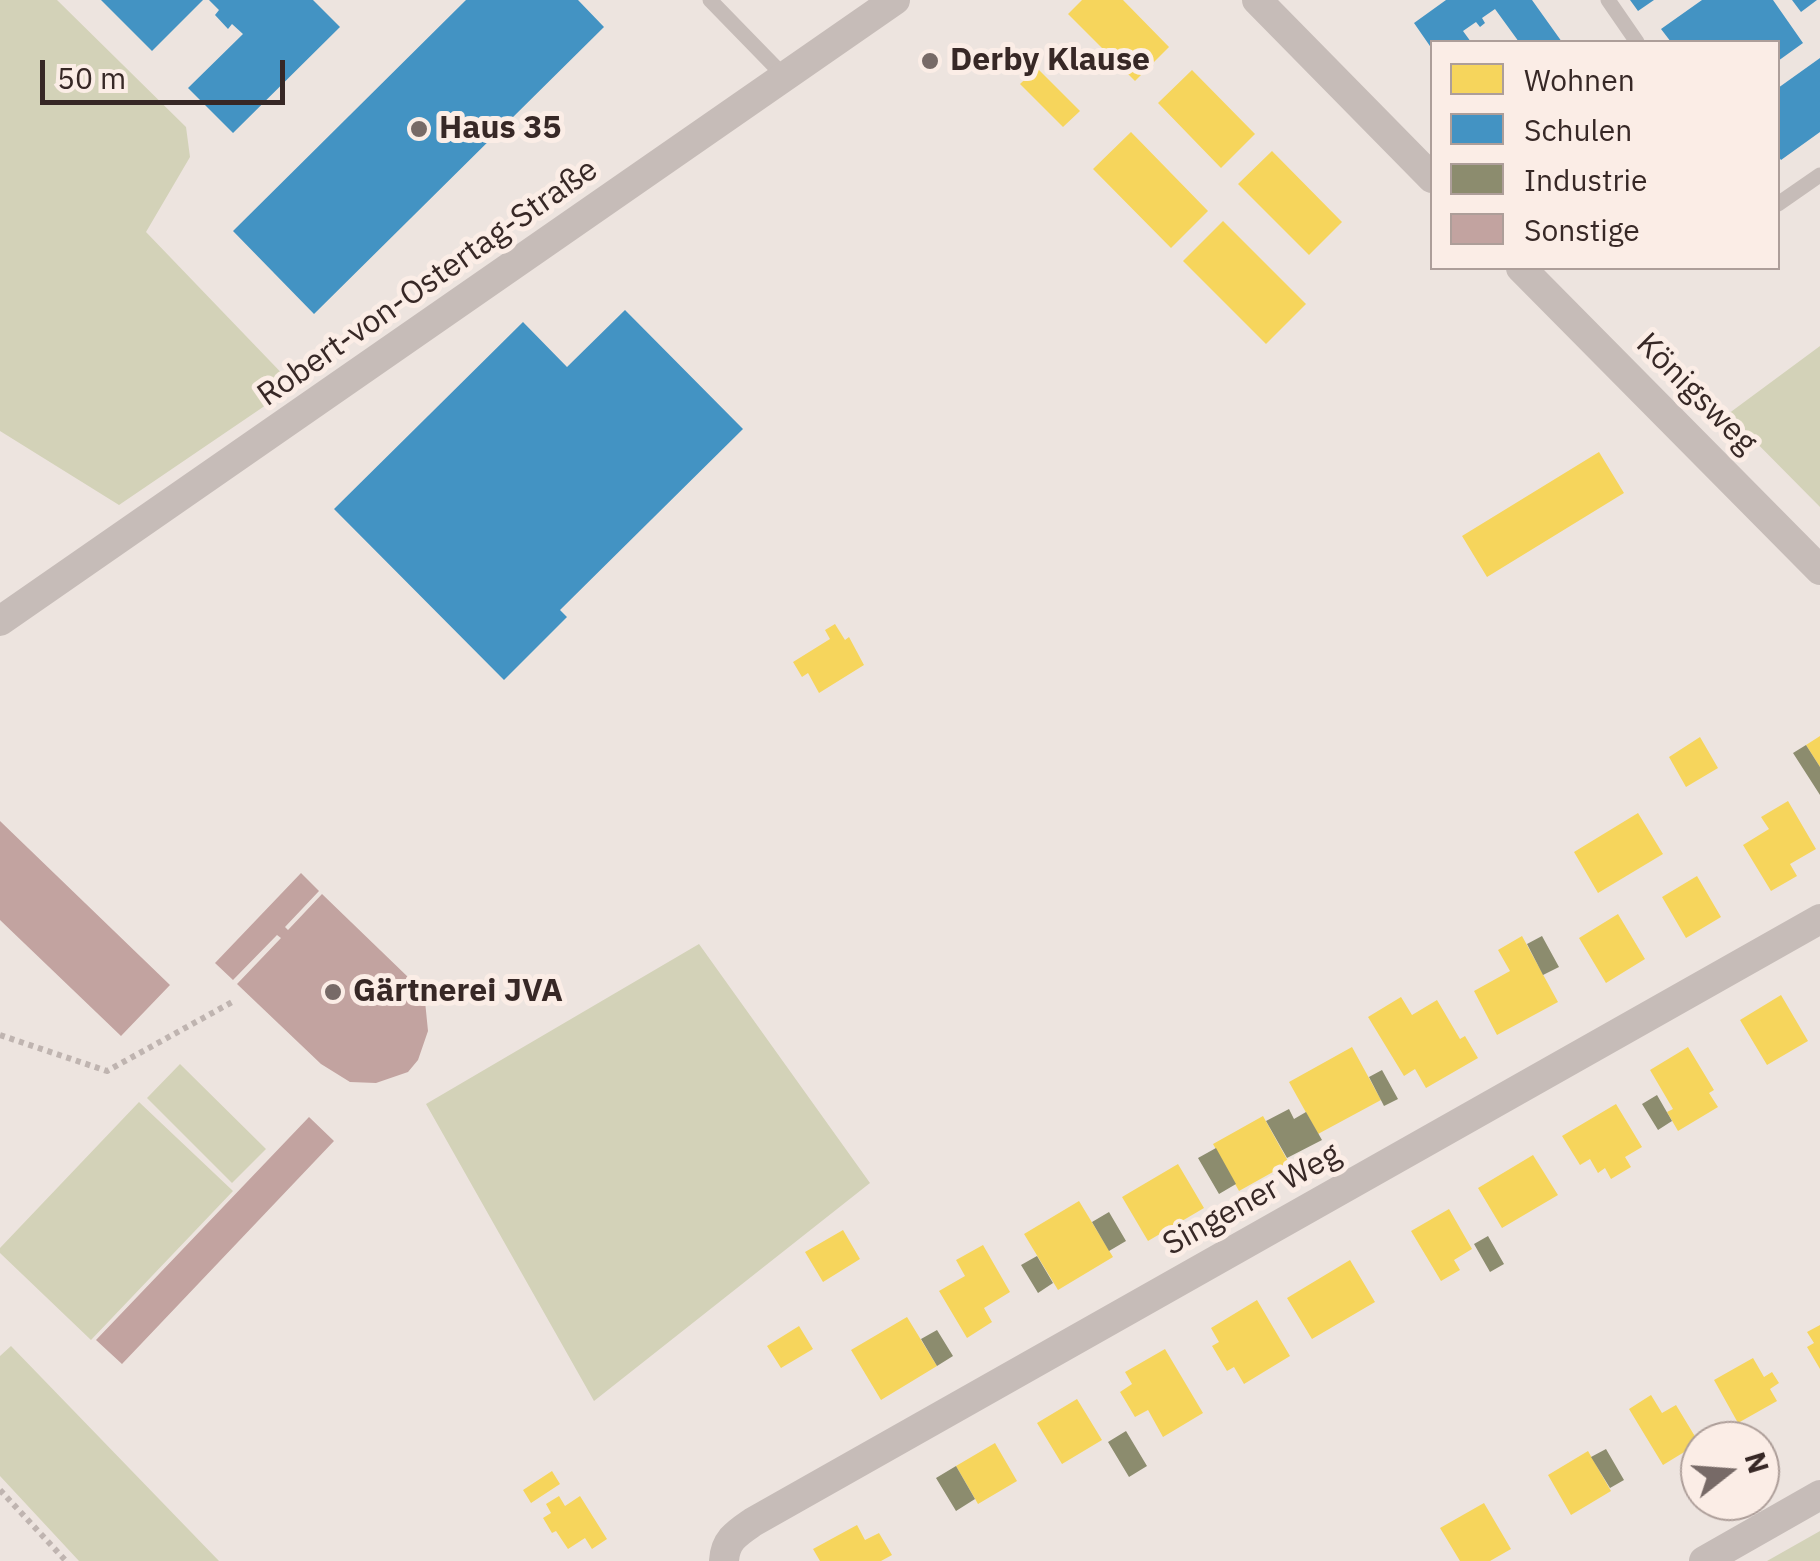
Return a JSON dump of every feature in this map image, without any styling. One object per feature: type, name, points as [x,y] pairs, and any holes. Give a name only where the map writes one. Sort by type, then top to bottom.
[{"type":"street","name":"Robert-von-Ostertag-Straße","points":[[0,622],[894,0]]},
{"type":"street","points":[[1257,0],[1430,176]]},
{"type":"street","name":"Königsweg","points":[[1523,270],[1820,570]]},
{"type":"street","name":"Singener Weg","points":[[724,1555],[731,1538],[753,1522],[1820,920]]},
{"type":"street","points":[[1704,1561],[1820,1495]]},
{"type":"lane","points":[[710,0],[786,77]]},
{"type":"lane","points":[[1608,0],[1636,40]]},
{"type":"lane","points":[[1780,203],[1820,175]]},
{"type":"path","points":[[0,1035],[106,1071],[234,1001]]},
{"type":"path","points":[[0,1490],[66,1561]]},
{"type":"green space","points":[[0,0],[57,0],[186,127],[190,157],[146,232],[294,386],[119,505],[0,431]]},
{"type":"green space","points":[[1820,346],[1820,507],[1728,414]]},
{"type":"green space","points":[[699,944],[870,1183],[594,1401],[426,1104]]},
{"type":"green space","points":[[180,1064],[266,1149],[232,1183],[147,1098]]},
{"type":"green space","points":[[139,1102],[233,1191],[91,1340],[0,1253],[0,1248]]},
{"type":"green space","points":[[11,1346],[219,1561],[79,1561],[0,1476],[0,1356]]},
{"type":"green space","points":[[1820,1531],[1820,1561],[1767,1561]]},
{"type":"building: Wohnen","points":[[1082,0],[1123,0],[1169,47],[1135,81],[1068,14]]},
{"type":"building: Wohnen","points":[[1037,68],[1080,111],[1063,127],[1020,84]]},
{"type":"building: Wohnen","points":[[1192,70],[1255,134],[1221,168],[1158,103]]},
{"type":"building: Wohnen","points":[[1131,132],[1208,211],[1171,248],[1093,169]]},
{"type":"building: Wohnen","points":[[1272,151],[1342,222],[1309,255],[1238,184]]},
{"type":"building: Wohnen","points":[[1223,221],[1306,304],[1266,344],[1183,261]]},
{"type":"building: Wohnen","points":[[1599,452],[1624,493],[1487,577],[1462,536]]},
{"type":"building: Wohnen","points":[[835,624],[845,640],[849,637],[864,665],[819,693],[808,673],[802,677],[793,662],[830,639],[825,630]]},
{"type":"building: Wohnen","points":[[1820,736],[1820,767],[1806,745]]},
{"type":"building: Wohnen","points":[[1700,737],[1718,768],[1686,787],[1669,757]]},
{"type":"building: Wohnen","points":[[1788,801],[1816,849],[1790,864],[1797,876],[1771,891],[1743,845],[1769,829],[1761,817]]},
{"type":"building: Wohnen","points":[[1638,813],[1663,854],[1598,893],[1574,852]]},
{"type":"building: Wohnen","points":[[1697,876],[1721,917],[1686,938],[1662,897]]},
{"type":"building: Wohnen","points":[[1618,914],[1645,959],[1606,983],[1579,938]]},
{"type":"building: Wohnen","points":[[1522,936],[1558,1002],[1497,1035],[1474,991],[1510,971],[1498,950]]},
{"type":"building: Wohnen","points":[[1781,995],[1808,1041],[1767,1065],[1740,1020]]},
{"type":"building: Wohnen","points":[[1401,997],[1412,1015],[1437,1000],[1460,1039],[1465,1036],[1478,1058],[1426,1088],[1415,1069],[1404,1076],[1368,1017]]},
{"type":"building: Wohnen","points":[[1352,1047],[1381,1100],[1318,1134],[1289,1082]]},
{"type":"building: Wohnen","points":[[1688,1047],[1714,1090],[1709,1093],[1718,1107],[1678,1131],[1667,1112],[1673,1109],[1650,1070]]},
{"type":"building: Wohnen","points":[[1616,1104],[1642,1147],[1625,1157],[1631,1167],[1611,1179],[1605,1168],[1598,1173],[1590,1159],[1580,1165],[1562,1136]]},
{"type":"building: Wohnen","points":[[1263,1116],[1289,1163],[1239,1191],[1213,1144]]},
{"type":"building: Wohnen","points":[[1533,1155],[1558,1195],[1502,1228],[1478,1188]]},
{"type":"building: Wohnen","points":[[1178,1164],[1204,1208],[1148,1241],[1122,1197]]},
{"type":"building: Wohnen","points":[[1079,1201],[1113,1257],[1058,1290],[1024,1234]]},
{"type":"building: Wohnen","points":[[1449,1209],[1472,1249],[1454,1260],[1460,1270],[1441,1281],[1411,1231]]},
{"type":"building: Wohnen","points":[[843,1230],[860,1259],[823,1282],[805,1252]]},
{"type":"building: Wohnen","points":[[983,1245],[1010,1292],[984,1308],[992,1322],[967,1338],[939,1291],[965,1276],[956,1260]]},
{"type":"building: Wohnen","points":[[1350,1260],[1375,1302],[1312,1339],[1287,1298]]},
{"type":"building: Wohnen","points":[[1257,1300],[1290,1356],[1244,1384],[1234,1367],[1227,1371],[1212,1346],[1219,1342],[1211,1328]]},
{"type":"building: Wohnen","points":[[907,1317],[937,1366],[881,1400],[851,1350]]},
{"type":"building: Wohnen","points":[[1820,1325],[1820,1369],[1807,1347],[1814,1343],[1807,1332]]},
{"type":"building: Wohnen","points":[[799,1326],[813,1349],[781,1368],[767,1346]]},
{"type":"building: Wohnen","points":[[1165,1349],[1203,1413],[1163,1437],[1148,1410],[1135,1417],[1120,1392],[1132,1384],[1125,1372]]},
{"type":"building: Wohnen","points":[[1753,1358],[1764,1377],[1772,1372],[1779,1383],[1770,1389],[1777,1401],[1737,1421],[1714,1380]]},
{"type":"building: Wohnen","points":[[1651,1395],[1662,1413],[1676,1405],[1686,1421],[1680,1421],[1680,1455],[1663,1465],[1629,1409]]},
{"type":"building: Wohnen","points":[[1077,1399],[1102,1440],[1062,1464],[1037,1423]]},
{"type":"building: Wohnen","points":[[995,1443],[1017,1481],[978,1504],[956,1466]]},
{"type":"building: Wohnen","points":[[1588,1451],[1611,1491],[1571,1515],[1548,1475]]},
{"type":"building: Wohnen","points":[[552,1471],[560,1484],[531,1503],[523,1490]]},
{"type":"building: Wohnen","points":[[559,1496],[565,1506],[580,1496],[607,1539],[592,1549],[585,1538],[568,1549],[543,1518],[551,1513],[546,1504]]},
{"type":"building: Wohnen","points":[[1484,1503],[1511,1549],[1490,1561],[1460,1561],[1440,1528]]},
{"type":"building: Wohnen","points":[[857,1525],[865,1540],[879,1533],[892,1555],[881,1561],[820,1561],[813,1549]]},
{"type":"building: Schulen","points":[[101,0],[203,0],[152,51]]},
{"type":"building: Schulen","points":[[209,0],[313,0],[340,27],[233,133],[188,88],[243,34],[232,24],[228,29],[215,15],[219,10]]},
{"type":"building: Schulen","name":"Haus 35","points":[[466,0],[578,0],[604,27],[314,314],[233,231]]},
{"type":"building: Schulen","points":[[1446,0],[1532,0],[1561,40],[1518,40],[1495,9],[1482,18],[1485,23],[1480,27],[1476,22],[1463,31],[1470,40],[1430,40],[1430,46],[1414,23]]},
{"type":"building: Schulen","points":[[1630,0],[1654,0],[1638,11]]},
{"type":"building: Schulen","points":[[1702,0],[1773,0],[1803,43],[1780,60],[1780,40],[1669,40],[1661,29]]},
{"type":"building: Schulen","points":[[1792,0],[1817,0],[1801,12]]},
{"type":"building: Schulen","points":[[1820,58],[1820,132],[1781,160],[1780,159],[1780,87]]},
{"type":"building: Schulen","points":[[625,310],[743,429],[560,610],[567,617],[504,680],[334,509],[523,322],[567,367]]},
{"type":"building: Industrie","points":[[1806,745],[1820,767],[1820,795],[1793,753]]},
{"type":"building: Industrie","points":[[1542,936],[1559,967],[1543,975],[1527,944]]},
{"type":"building: Industrie","points":[[1382,1070],[1398,1099],[1384,1106],[1369,1077]]},
{"type":"building: Industrie","points":[[1657,1095],[1672,1121],[1658,1130],[1642,1104]]},
{"type":"building: Industrie","points":[[1289,1109],[1294,1119],[1306,1112],[1322,1140],[1287,1158],[1266,1121]]},
{"type":"building: Industrie","points":[[1216,1148],[1236,1184],[1219,1194],[1198,1158]]},
{"type":"building: Industrie","points":[[1109,1212],[1126,1241],[1109,1251],[1092,1222]]},
{"type":"building: Industrie","points":[[1488,1236],[1504,1264],[1490,1272],[1474,1244]]},
{"type":"building: Industrie","points":[[1037,1256],[1053,1283],[1038,1293],[1021,1265]]},
{"type":"building: Industrie","points":[[937,1330],[953,1356],[937,1366],[921,1339]]},
{"type":"building: Industrie","points":[[1126,1431],[1147,1466],[1129,1477],[1108,1442]]},
{"type":"building: Industrie","points":[[1606,1449],[1624,1480],[1610,1488],[1591,1457]]},
{"type":"building: Industrie","points":[[956,1466],[975,1499],[956,1511],[936,1478]]},
{"type":"building: Sonstige","points":[[0,821],[170,985],[121,1036],[0,920]]},
{"type":"building: Sonstige","name":"Gärtnerei JVA","points":[[301,873],[319,891],[285,927],[288,930],[322,894],[409,978],[425,1001],[428,1031],[418,1060],[408,1072],[376,1083],[350,1082],[321,1064],[237,984],[281,938],[277,935],[233,980],[215,963]]},
{"type":"building: Sonstige","points":[[309,1117],[334,1141],[122,1364],[96,1340]]},
{"type":"place","name":"Derby Klause","points":[[930,61]]},
{"type":"place","name":"Haus 35","points":[[419,129]]},
{"type":"place","name":"Gärtnerei JVA","points":[[333,992]]}]
